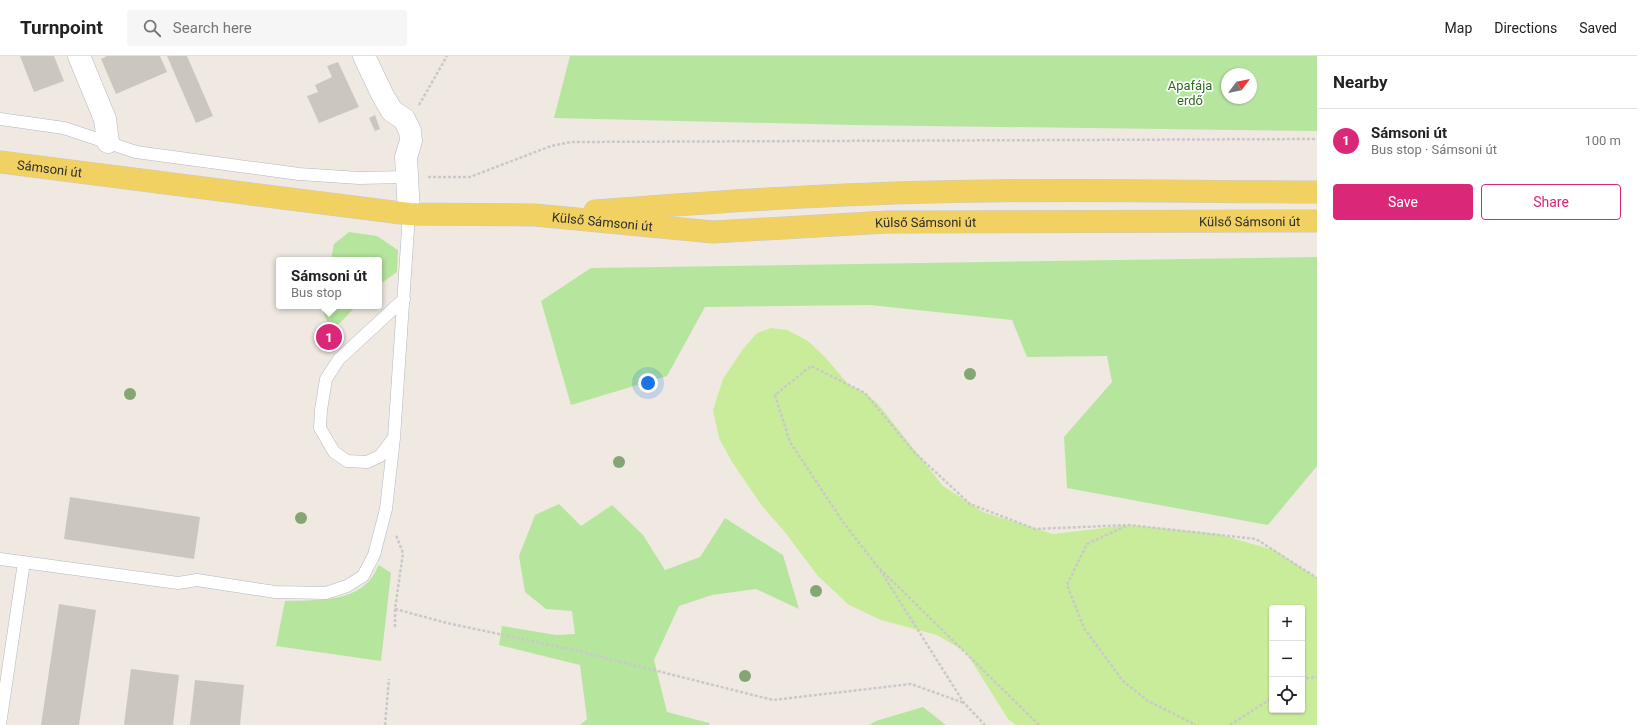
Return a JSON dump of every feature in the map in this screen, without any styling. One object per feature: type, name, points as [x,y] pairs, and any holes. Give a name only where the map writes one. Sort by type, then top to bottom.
[{"type":"main road","name":"Sámsoni út","points":[[0,162],[409,214]]},
{"type":"main road","name":"Külső Sámsoni út","points":[[409,214],[535,215],[714,202],[896,193],[991,191],[1317,192]]},
{"type":"main road","name":"Külső Sámsoni út","points":[[535,215],[712,232],[887,222],[1317,221]]},
{"type":"street","points":[[79,56],[105,119],[108,142]]},
{"type":"street","points":[[364,56],[383,96],[392,111],[404,119],[410,131],[411,141],[406,157],[409,214]]},
{"type":"lane","points":[[0,119],[64,128],[136,152],[299,174],[358,178],[406,177]]},
{"type":"lane","points":[[0,559],[178,583],[197,580],[275,592],[326,593],[347,586],[363,576],[374,556],[386,509],[394,438],[409,214]]},
{"type":"lane","points":[[394,438],[380,456],[367,462],[347,461],[334,452],[320,428],[321,410],[326,379],[339,359],[404,299]]},
{"type":"lane","points":[[0,725],[24,562]]},
{"type":"path","points":[[404,119],[419,106],[447,56]]},
{"type":"path","points":[[406,177],[470,177],[551,146],[571,142],[1317,139]]},
{"type":"path","points":[[985,725],[964,703],[877,566],[843,522],[790,442],[775,394],[811,366],[865,393],[915,453],[970,504],[1035,529],[1129,525],[1256,539],[1317,578]]},
{"type":"path","points":[[386,509],[403,553],[395,609],[395,627]]},
{"type":"path","points":[[1129,525],[1087,544],[1067,585],[1084,628],[1123,681],[1148,701],[1196,725]]},
{"type":"path","points":[[877,566],[1039,725]]},
{"type":"path","points":[[395,609],[447,623],[574,650],[773,700],[911,684],[964,703]]},
{"type":"path","points":[[1305,679],[1317,677]]},
{"type":"path","points":[[385,725],[389,679]]},
{"type":"path","points":[[1230,725],[1269,700]]},
{"type":"green space","name":"Apafája erdő","points":[[570,56],[1317,56],[1317,131],[853,125],[554,118]]},
{"type":"green space","points":[[349,232],[377,236],[398,250],[397,272],[382,283],[382,257],[332,257],[334,244]]},
{"type":"green space","points":[[1317,257],[1317,466],[1268,525],[1067,488],[1064,437],[1112,382],[1107,356],[1027,357],[1012,320],[870,305],[705,307],[667,376],[571,405],[541,301],[591,268]]},
{"type":"green space","points":[[324,309],[353,309],[340,323],[330,328],[323,312]]},
{"type":"green space","points":[[771,328],[787,330],[808,341],[825,357],[849,385],[865,393],[878,404],[943,486],[983,512],[1053,534],[1129,525],[1218,534],[1274,550],[1317,578],[1317,725],[1016,725],[1008,719],[966,652],[937,635],[881,620],[849,605],[818,576],[784,531],[762,506],[732,462],[719,438],[713,410],[723,379],[743,349],[757,333]]},
{"type":"green space","points":[[559,504],[581,526],[612,505],[643,535],[665,570],[700,557],[725,518],[783,555],[799,609],[756,589],[712,595],[679,606],[654,660],[667,712],[709,723],[710,725],[580,725],[587,719],[580,665],[499,645],[502,626],[556,635],[575,634],[572,611],[546,609],[525,592],[519,556],[535,515]]},
{"type":"green space","points":[[379,565],[391,573],[381,661],[276,646],[285,601],[329,599],[351,593],[361,588],[369,581]]},
{"type":"green space","points":[[923,707],[946,725],[869,725],[876,721]]},
{"type":"building","points":[[20,56],[54,56],[64,81],[34,92]]},
{"type":"building","points":[[107,56],[160,56],[167,72],[116,94],[101,59]]},
{"type":"building","points":[[167,56],[187,56],[213,116],[196,123]]},
{"type":"building","points":[[338,62],[359,107],[319,123],[307,96],[318,92],[315,85],[332,77],[327,66]]},
{"type":"building","points":[[375,115],[380,129],[375,131],[369,118]]},
{"type":"building","points":[[70,497],[200,517],[194,559],[64,539]]},
{"type":"building","points":[[59,604],[96,610],[79,725],[41,725]]},
{"type":"building","points":[[131,669],[179,675],[173,725],[124,725]]},
{"type":"building","points":[[195,680],[244,685],[240,725],[190,725]]},
{"type":"place","name":"Sámsoni út","points":[[329,337]]}]
